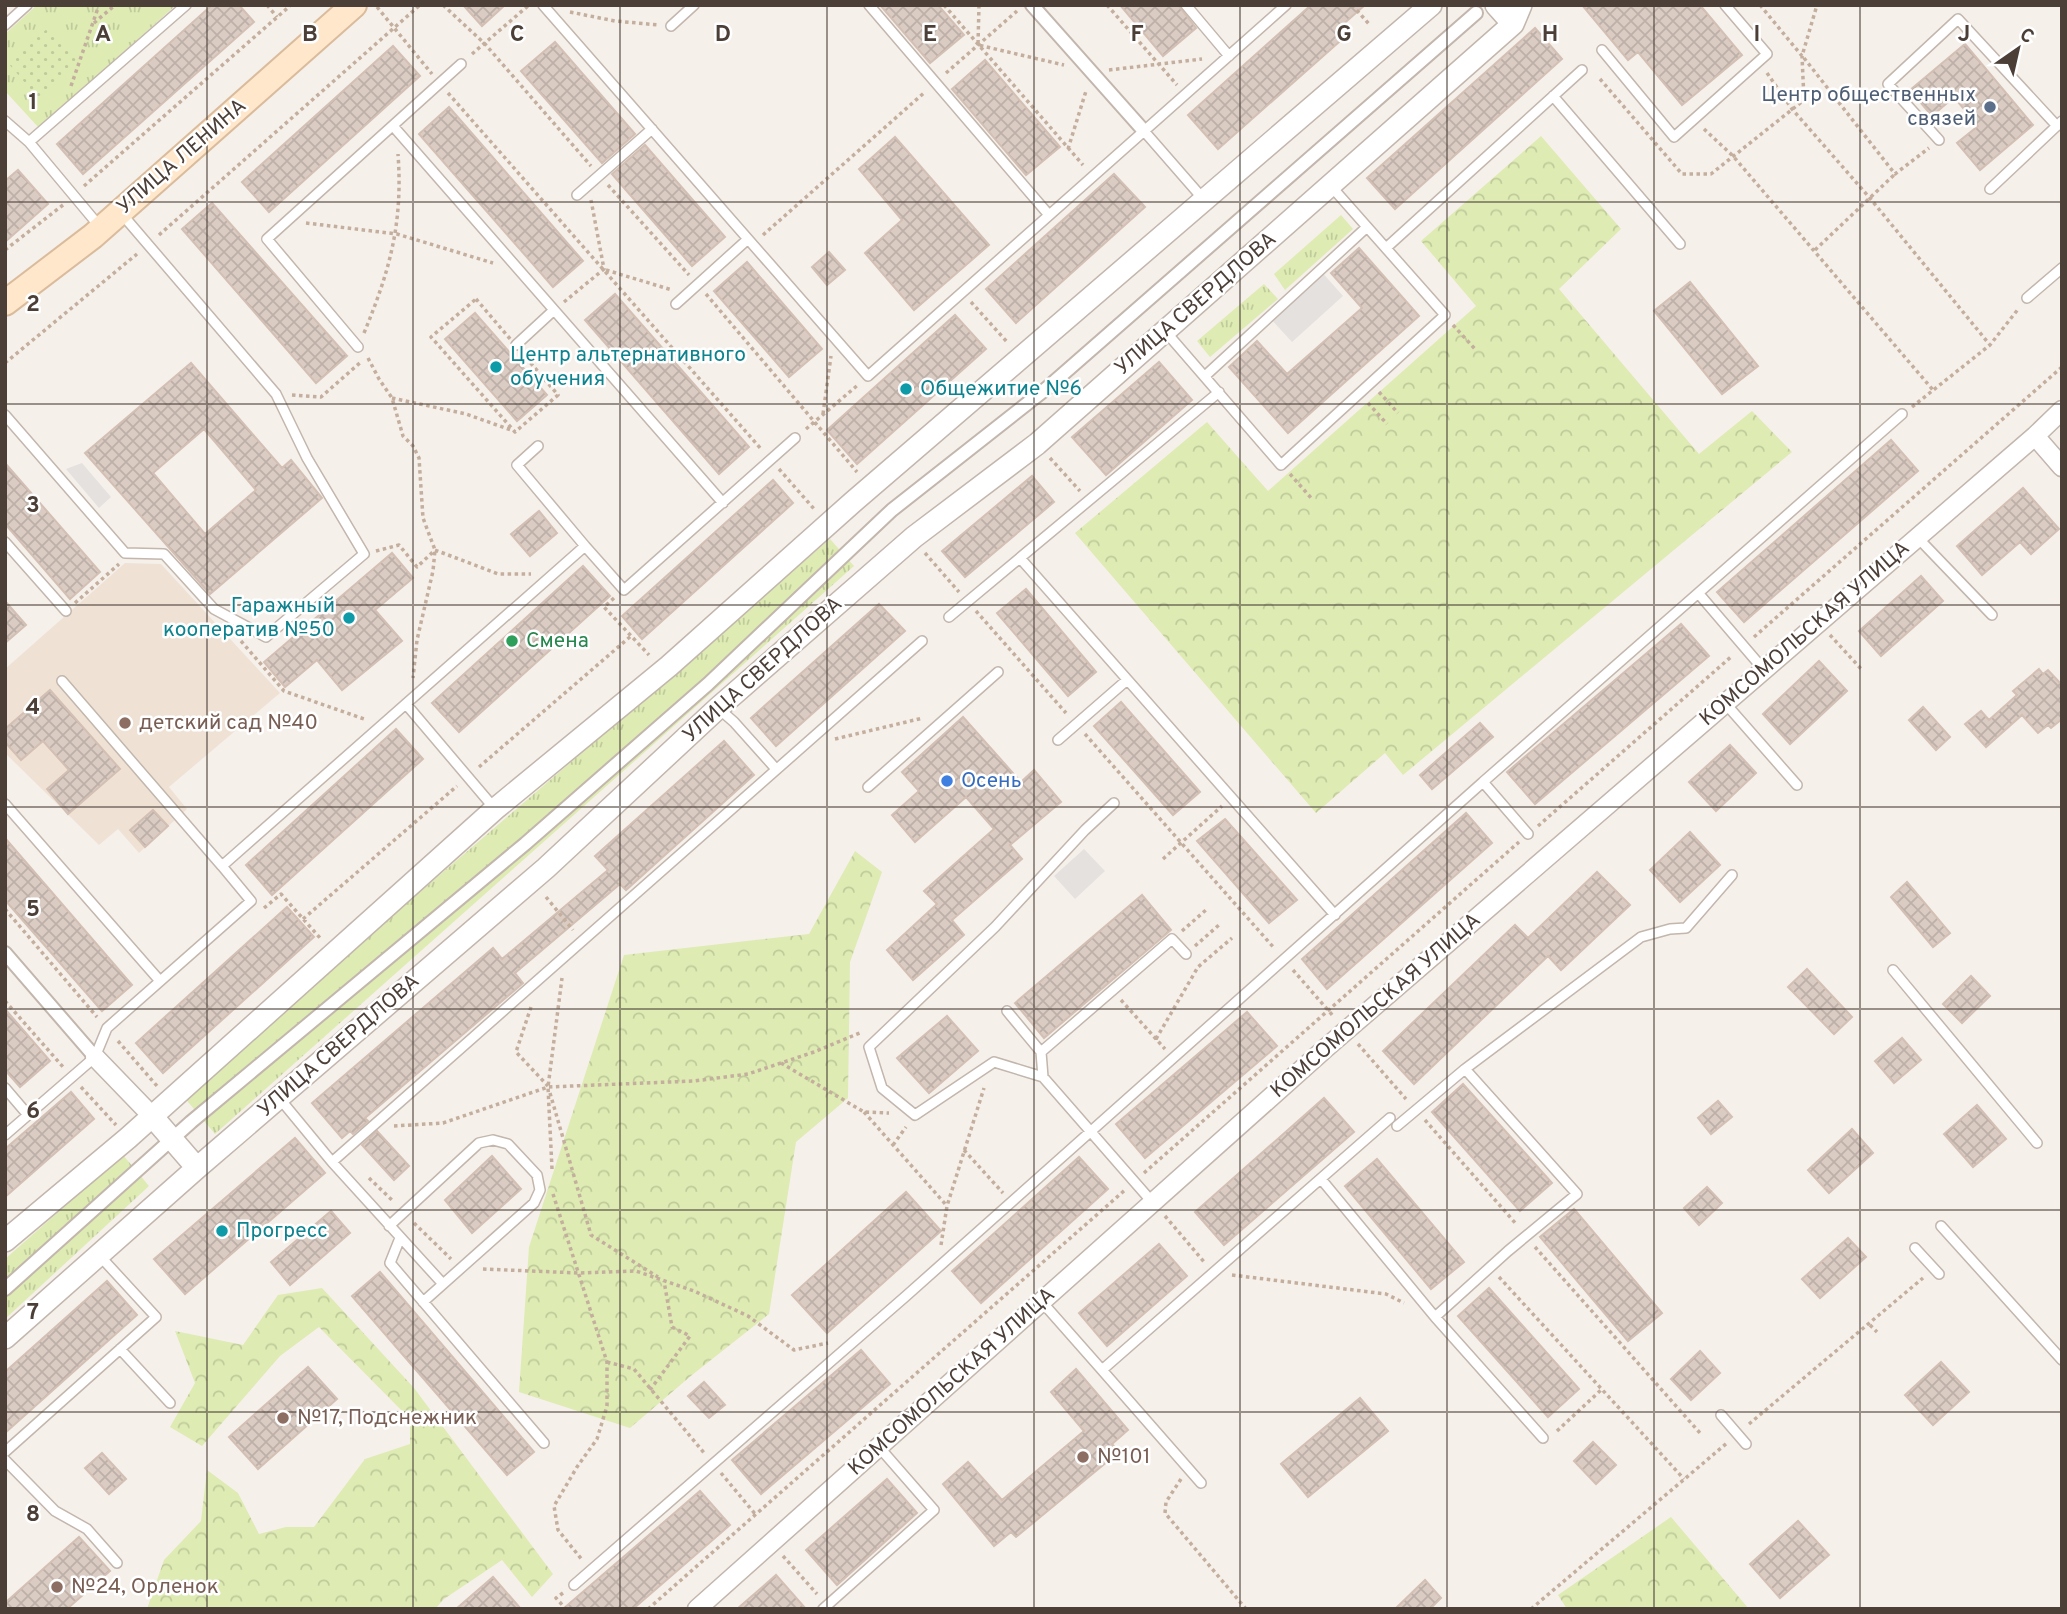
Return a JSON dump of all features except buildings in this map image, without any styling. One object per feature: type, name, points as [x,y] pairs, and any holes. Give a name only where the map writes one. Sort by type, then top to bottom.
[{"type":"main road","name":"УЛИЦА ЛЕНИНА","points":[[5,303],[101,229],[354,5]]},
{"type":"street","points":[[1032,5],[1144,131]]},
{"type":"street","points":[[5,1241],[152,1116],[495,809],[669,666],[853,502],[1430,5]]},
{"type":"street","points":[[5,1289],[173,1139],[536,835],[708,684],[874,526],[1047,388],[1486,9],[1517,15]]},
{"type":"street","name":"УЛИЦА СВЕРДЛОВА","points":[[5,1338],[197,1168],[546,868],[718,708],[914,537],[1038,443],[1166,331],[1331,186],[1517,15]]},
{"type":"street","name":"КОМСОМОЛЬСКАЯ УЛИЦА","points":[[698,1609],[1327,1047],[2062,410]]},
{"type":"street","points":[[2035,436],[2062,467]]},
{"type":"street","points":[[5,953],[197,1168]]},
{"type":"lane","points":[[5,25],[27,5]]},
{"type":"lane","points":[[29,142],[186,5]]},
{"type":"lane","points":[[671,26],[694,5]]},
{"type":"lane","points":[[869,5],[1049,215]]},
{"type":"lane","points":[[1186,5],[1229,55]]},
{"type":"lane","points":[[543,6],[868,376],[1286,5]]},
{"type":"lane","points":[[1602,50],[1674,137],[1767,54],[1725,5]]},
{"type":"lane","points":[[1939,140],[1888,83],[1958,19],[2059,123],[1990,190]]},
{"type":"lane","points":[[358,347],[267,239],[461,64]]},
{"type":"lane","points":[[1386,248],[1582,70]]},
{"type":"lane","points":[[1553,96],[1680,244]]},
{"type":"lane","points":[[5,121],[29,142],[101,229]]},
{"type":"lane","points":[[393,125],[723,503]]},
{"type":"lane","points":[[577,195],[652,129]]},
{"type":"lane","points":[[1144,131],[1205,201]]},
{"type":"lane","points":[[1166,331],[1281,465],[1445,315],[1331,186]]},
{"type":"lane","points":[[5,415],[125,553],[164,554],[214,609],[266,637],[364,554],[307,458],[276,394],[120,212]]},
{"type":"lane","points":[[1205,376],[1367,227]]},
{"type":"lane","points":[[676,304],[750,242]]},
{"type":"lane","points":[[2027,298],[2062,268]]},
{"type":"lane","points":[[516,345],[554,310]]},
{"type":"lane","points":[[949,617],[1219,392]]},
{"type":"lane","points":[[574,1585],[938,1268],[1483,782],[1902,414]]},
{"type":"lane","points":[[538,446],[517,465],[624,590],[795,438]]},
{"type":"lane","points":[[1917,537],[1992,615]]},
{"type":"lane","points":[[5,542],[65,611]]},
{"type":"lane","points":[[222,866],[585,546]]},
{"type":"lane","points":[[1020,558],[1335,915]]},
{"type":"lane","points":[[1699,594],[1764,670]]},
{"type":"lane","points":[[332,1162],[922,641]]},
{"type":"lane","points":[[868,788],[998,672]]},
{"type":"lane","points":[[1058,740],[1127,680]]},
{"type":"lane","points":[[5,1135],[95,1056],[107,1028],[251,901],[62,681]]},
{"type":"lane","points":[[406,704],[495,809]]},
{"type":"lane","points":[[1725,704],[1797,785]]},
{"type":"lane","points":[[718,708],[776,769]]},
{"type":"lane","points":[[1483,782],[1528,834]]},
{"type":"lane","points":[[1114,803],[995,927],[869,1047],[882,1088],[915,1115],[994,1062],[1043,1077],[1153,1203]]},
{"type":"lane","points":[[5,804],[160,981]]},
{"type":"lane","points":[[1397,1126],[1465,1069],[1642,937],[1670,929],[1686,928],[1732,875]]},
{"type":"lane","points":[[1041,1052],[1172,939],[1189,951]]},
{"type":"lane","points":[[1893,970],[2037,1143]]},
{"type":"lane","points":[[1007,1011],[1041,1052],[1043,1077]]},
{"type":"lane","points":[[1435,1317],[1577,1194],[1465,1069]]},
{"type":"lane","points":[[5,1088],[28,1115]]},
{"type":"lane","points":[[279,1097],[332,1162],[443,1284]]},
{"type":"lane","points":[[1101,1370],[1390,1118]]},
{"type":"lane","points":[[389,1226],[480,1143],[493,1140],[508,1144],[537,1175],[540,1190],[534,1203],[423,1302]]},
{"type":"lane","points":[[1321,1179],[1435,1317],[1543,1438]]},
{"type":"lane","points":[[1941,1226],[2062,1360]]},
{"type":"lane","points":[[400,1238],[390,1264],[544,1443]]},
{"type":"lane","points":[[1915,1248],[1939,1274]]},
{"type":"lane","points":[[5,1452],[156,1317],[99,1255]]},
{"type":"lane","points":[[1042,1302],[1200,1483]]},
{"type":"lane","points":[[120,1349],[170,1403]]},
{"type":"lane","points":[[1721,1415],[1746,1444]]},
{"type":"lane","points":[[825,1607],[934,1510],[879,1447]]},
{"type":"lane","points":[[5,1460],[55,1511],[87,1529],[117,1563]]},
{"type":"path","points":[[68,94],[99,5]]},
{"type":"path","points":[[93,25],[115,5]]},
{"type":"path","points":[[267,5],[277,17]]},
{"type":"path","points":[[5,250],[74,195],[291,5]]},
{"type":"path","points":[[375,5],[439,83],[816,512]]},
{"type":"path","points":[[5,363],[148,244],[420,5]]},
{"type":"path","points":[[461,64],[529,5]]},
{"type":"path","points":[[944,5],[1093,177]]},
{"type":"path","points":[[978,45],[979,5]]},
{"type":"path","points":[[750,242],[1024,5]]},
{"type":"path","points":[[1107,5],[1185,94]]},
{"type":"path","points":[[1352,5],[1369,24]]},
{"type":"path","points":[[1760,5],[1895,174]]},
{"type":"path","points":[[1711,174],[1804,100],[1802,56],[1816,5]]},
{"type":"path","points":[[543,6],[615,21],[671,26]]},
{"type":"path","points":[[978,45],[1091,72],[1229,55]]},
{"type":"path","points":[[1759,62],[1792,109],[1869,197],[1990,345]]},
{"type":"path","points":[[1069,149],[1091,72]]},
{"type":"path","points":[[1694,119],[1733,156],[1933,390]]},
{"type":"path","points":[[358,347],[381,292],[397,234],[401,189],[393,125]]},
{"type":"path","points":[[1815,250],[1869,197],[1939,140]]},
{"type":"path","points":[[589,185],[604,269]]},
{"type":"path","points":[[287,220],[397,234],[520,272]]},
{"type":"path","points":[[604,269],[687,295]]},
{"type":"path","points":[[554,310],[604,269]]},
{"type":"path","points":[[1902,414],[1990,345],[2027,298]]},
{"type":"path","points":[[476,299],[558,395],[515,432],[431,337],[476,299]]},
{"type":"path","points":[[1457,330],[1475,349]]},
{"type":"path","points":[[823,414],[834,337]]},
{"type":"path","points":[[276,394],[321,397],[368,356],[392,398],[403,436],[413,446],[419,458],[424,518],[435,550],[433,571],[417,640],[413,684],[406,704]]},
{"type":"path","points":[[648,1609],[2062,367]]},
{"type":"path","points":[[795,438],[868,376]]},
{"type":"path","points":[[1382,396],[1398,413]]},
{"type":"path","points":[[392,398],[486,419],[515,432]]},
{"type":"path","points":[[1372,407],[1387,424]]},
{"type":"path","points":[[1038,443],[1088,501]]},
{"type":"path","points":[[1294,479],[1312,499]]},
{"type":"path","points":[[364,554],[399,545],[417,567],[435,550]]},
{"type":"path","points":[[435,550],[498,574],[554,574]]},
{"type":"path","points":[[65,611],[132,553]]},
{"type":"path","points":[[604,607],[652,658]]},
{"type":"path","points":[[1828,633],[1863,671]]},
{"type":"path","points":[[241,641],[284,691],[382,725]]},
{"type":"path","points":[[830,740],[955,711]]},
{"type":"path","points":[[1163,859],[1231,798]]},
{"type":"path","points":[[552,891],[545,898],[582,940]]},
{"type":"path","points":[[251,901],[259,912],[281,894],[327,946]]},
{"type":"path","points":[[5,909],[161,1091]]},
{"type":"path","points":[[1179,934],[1207,909]]},
{"type":"path","points":[[1189,951],[1220,924]]},
{"type":"path","points":[[1156,1039],[1198,967],[1232,938]]},
{"type":"path","points":[[552,1179],[548,1087],[556,1010],[566,955]]},
{"type":"path","points":[[542,976],[516,1052],[548,1087],[591,1236],[665,1281]]},
{"type":"path","points":[[1113,990],[1172,1058]]},
{"type":"path","points":[[392,1126],[443,1123],[548,1087],[694,1081],[748,1074],[868,1030]]},
{"type":"path","points":[[938,1268],[947,1206],[994,1062]]},
{"type":"path","points":[[781,1063],[864,1112],[947,1206]]},
{"type":"path","points":[[864,1112],[915,1115]]},
{"type":"path","points":[[893,1145],[915,1115]]},
{"type":"path","points":[[964,1150],[1011,1202]]},
{"type":"path","points":[[343,1152],[461,1268],[579,1273],[636,1271],[694,1291],[748,1316],[794,1350],[864,1333]]},
{"type":"path","points":[[552,1191],[607,1362],[607,1406],[597,1439],[554,1506],[558,1530],[591,1570]]},
{"type":"path","points":[[1166,1216],[1213,1273],[1386,1294],[1435,1317]]},
{"type":"path","points":[[1490,1267],[1684,1479]]},
{"type":"path","points":[[650,1390],[690,1336],[672,1327],[665,1281]]},
{"type":"path","points":[[1870,1325],[1877,1332]]},
{"type":"path","points":[[607,1362],[634,1369],[755,1515]]},
{"type":"path","points":[[1543,1438],[1555,1433],[1601,1390]]},
{"type":"path","points":[[1188,1469],[1166,1502],[1165,1513],[1246,1609]]},
{"type":"path","points":[[781,1554],[825,1607]]},
{"type":"shaded area","points":[[1320,270],[1343,296],[1292,342],[1269,317]]},
{"type":"shaded area","points":[[82,463],[111,497],[99,508],[66,469]]},
{"type":"shaded area","name":"детский сад №40","points":[[125,563],[161,564],[280,693],[169,787],[187,809],[139,853],[118,829],[99,845],[5,753],[5,669]]},
{"type":"shaded area","points":[[1084,849],[1105,871],[1075,899],[1054,876]]},
{"type":"green space","points":[[37,5],[176,5],[39,128],[5,91],[5,34]]},
{"type":"green space","points":[[49,27],[81,63],[39,99],[8,63]]},
{"type":"green space","points":[[1541,136],[1621,229],[1559,289],[1699,454],[1752,411],[1792,452],[1403,775],[1385,753],[1316,813],[1075,533],[1207,422],[1268,491],[1476,306],[1421,241]]},
{"type":"green space","points":[[1341,215],[1353,229],[1285,290],[1274,274]]},
{"type":"green space","points":[[1264,284],[1278,299],[1210,357],[1197,341]]},
{"type":"green space","points":[[830,539],[854,566],[215,1134],[183,1096]]},
{"type":"green space","points":[[855,851],[882,872],[850,962],[848,1098],[796,1142],[769,1314],[630,1428],[519,1392],[529,1247],[624,955],[809,934]]},
{"type":"green space","points":[[123,1155],[149,1186],[5,1319],[5,1259]]},
{"type":"green space","points":[[322,1288],[414,1388],[553,1574],[532,1597],[502,1560],[444,1599],[435,1609],[147,1609],[164,1560],[201,1521],[207,1470],[238,1493],[259,1534],[286,1527],[314,1527],[365,1459],[410,1444],[410,1419],[319,1327],[280,1356],[202,1446],[170,1427],[195,1383],[175,1331],[243,1345],[278,1295]]},
{"type":"green space","points":[[1671,1517],[1749,1609],[1567,1609],[1558,1595]]},
{"type":"place","name":"Центр общественных связей","points":[[1990,107]]},
{"type":"place","name":"Центр альтернативного обучения","points":[[496,367]]},
{"type":"place","name":"Общежитие №6","points":[[906,389]]},
{"type":"place","name":"Гаражный кооператив №50","points":[[349,618]]},
{"type":"place","name":"Смена","points":[[512,641]]},
{"type":"place","name":"детский сад №40","points":[[125,723]]},
{"type":"place","name":"Осень","points":[[947,781]]},
{"type":"place","name":"Прогресс","points":[[222,1231]]},
{"type":"place","name":"№17, Подснежник","points":[[283,1418]]},
{"type":"place","name":"№101","points":[[1083,1457]]},
{"type":"place","name":"№24, Орленок","points":[[57,1587]]}]
